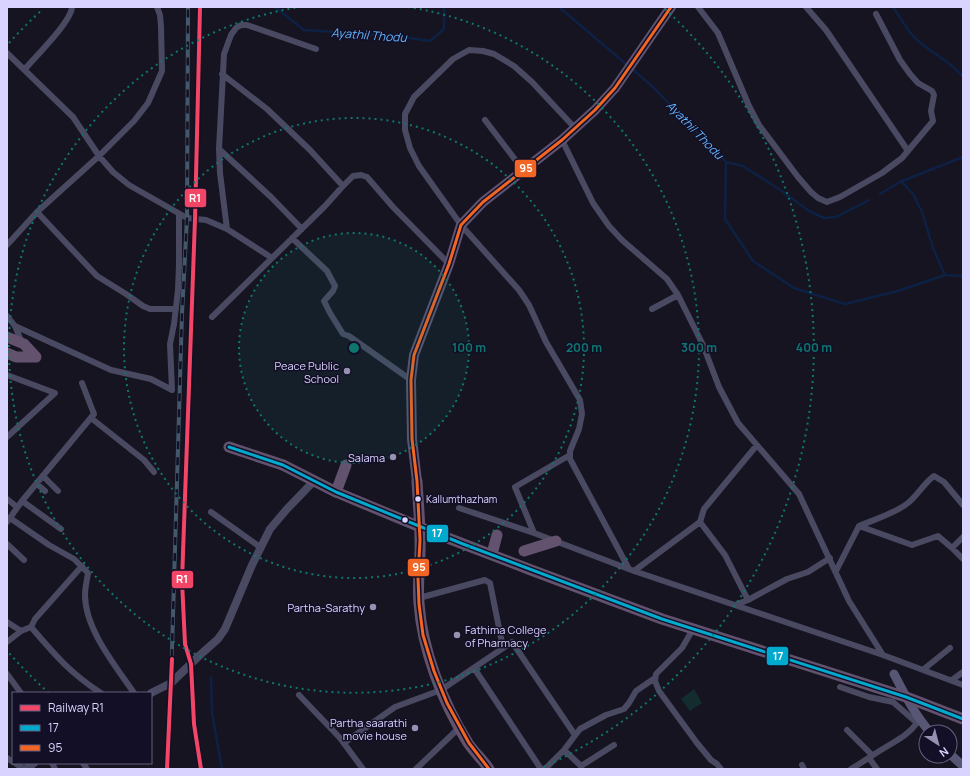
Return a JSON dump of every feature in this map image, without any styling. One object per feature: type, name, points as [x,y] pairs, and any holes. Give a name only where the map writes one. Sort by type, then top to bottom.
[{"type":"highway","points":[[7,337],[22,344],[36,357],[16,357],[7,353]]},
{"type":"highway","points":[[229,447],[283,465],[336,492],[463,544],[662,619],[906,697],[963,719]]},
{"type":"highway","points":[[336,492],[346,465]]},
{"type":"highway","points":[[417,481],[420,540],[419,598],[423,635],[441,690],[468,743],[488,768]]},
{"type":"highway","points":[[492,554],[497,535]]},
{"type":"highway","points":[[524,551],[556,542]]},
{"type":"main road","points":[[417,481],[412,439],[411,380],[414,355],[449,264],[461,224],[483,202],[562,140],[596,110],[615,88],[671,7]]},
{"type":"main road","points":[[894,674],[920,722]]},
{"type":"street","points":[[24,69],[63,25],[72,12],[72,7]]},
{"type":"street","points":[[7,245],[37,212],[99,156],[142,112],[152,95],[162,71],[161,26],[160,15],[157,7]]},
{"type":"street","points":[[698,7],[718,33],[749,106],[759,125],[798,176],[818,198],[827,202],[840,197],[882,173],[902,158],[932,121],[931,111],[934,95],[932,91],[918,83],[910,74],[900,60],[876,14]]},
{"type":"street","points":[[806,7],[826,30],[908,151]]},
{"type":"street","points":[[227,229],[220,179],[219,149],[222,74],[224,54],[228,42],[236,28],[241,25],[247,25],[316,49]]},
{"type":"street","points":[[575,128],[532,82],[514,66],[483,51],[469,50],[453,59],[414,97],[405,114],[405,130],[410,148],[419,166],[461,224],[519,290],[529,304],[546,342],[580,400],[582,414],[579,429],[570,451],[570,458],[579,477],[632,570]]},
{"type":"street","points":[[7,53],[73,117],[99,156],[113,172],[129,185],[186,218],[206,220],[227,229],[272,258]]},
{"type":"street","points":[[222,74],[266,109],[310,150],[343,186]]},
{"type":"street","points":[[485,120],[523,170]]},
{"type":"street","points":[[562,140],[593,203],[609,226],[622,240],[667,279],[678,295],[703,345],[719,386],[738,423],[799,494],[849,601],[883,655]]},
{"type":"street","points":[[219,149],[272,198],[302,229]]},
{"type":"street","points":[[212,317],[325,206],[353,176],[361,174],[367,177],[393,207],[449,264]]},
{"type":"street","points":[[37,212],[97,276],[142,306],[150,309],[176,309]]},
{"type":"street","points":[[15,326],[111,370],[151,379],[172,390],[170,344],[176,309],[180,265],[179,214]]},
{"type":"street","points":[[292,238],[327,271],[335,286],[333,291],[324,301],[343,334],[349,336],[411,380]]},
{"type":"street","points":[[652,309],[678,295]]},
{"type":"street","points":[[7,316],[15,326],[22,344]]},
{"type":"street","points":[[7,375],[55,393],[7,437]]},
{"type":"street","points":[[82,384],[94,414],[17,507],[9,520],[74,559],[88,573],[85,593],[86,606],[93,631],[133,692]]},
{"type":"street","points":[[91,418],[144,460],[154,472]]},
{"type":"street","points":[[632,570],[700,522],[704,509],[757,445]]},
{"type":"street","points":[[534,533],[515,487],[570,455]]},
{"type":"street","points":[[43,476],[58,491]]},
{"type":"street","points":[[836,571],[859,526],[902,508],[934,476],[944,482],[963,504]]},
{"type":"street","points":[[152,693],[171,684],[200,654],[218,639],[225,629],[260,547],[270,530],[314,481]]},
{"type":"street","points":[[37,484],[45,491]]},
{"type":"street","points":[[7,500],[17,507]]},
{"type":"street","points":[[22,501],[61,529]]},
{"type":"street","points":[[459,508],[534,533],[632,570],[883,655],[963,685]]},
{"type":"street","points":[[211,512],[260,547]]},
{"type":"street","points":[[700,522],[725,555],[748,600]]},
{"type":"street","points":[[859,526],[912,545],[938,536],[963,559]]},
{"type":"street","points":[[952,548],[963,537]]},
{"type":"street","points":[[7,544],[24,560]]},
{"type":"street","points":[[735,604],[748,600],[787,579],[808,572],[830,558]]},
{"type":"street","points":[[7,642],[21,631],[31,627],[34,619],[82,566]]},
{"type":"street","points":[[419,598],[485,580],[490,583],[503,648]]},
{"type":"street","points":[[7,622],[21,631]]},
{"type":"street","points":[[31,627],[69,670],[100,692]]},
{"type":"street","points":[[545,769],[564,750],[580,729],[588,724],[624,709],[636,692],[655,678],[662,668],[682,648],[693,629]]},
{"type":"street","points":[[344,743],[395,707],[441,690],[512,642],[575,735]]},
{"type":"street","points":[[924,670],[950,648]]},
{"type":"street","points":[[474,668],[541,769]]},
{"type":"street","points":[[952,680],[963,672]]},
{"type":"street","points":[[7,674],[20,692]]},
{"type":"street","points":[[655,678],[660,691],[688,732],[717,767]]},
{"type":"street","points":[[840,687],[869,697],[893,702],[920,722],[911,732],[851,769]]},
{"type":"street","points":[[299,695],[344,743],[363,769]]},
{"type":"street","points":[[416,769],[460,727]]},
{"type":"street","points":[[847,730],[871,757],[877,769]]},
{"type":"street","points":[[564,750],[581,766],[614,746]]},
{"type":"green space","points":[[694,689],[702,703],[690,711],[681,699]]},
{"type":"waterway","name":"Ayathil Thodu","points":[[275,7],[304,30],[396,36],[430,41],[444,29],[444,7]]},
{"type":"waterway","name":"Ayathil Thodu","points":[[559,7],[627,65]]},
{"type":"waterway","points":[[893,7],[915,38],[946,61],[963,77]]},
{"type":"waterway","name":"Ayathil Thodu","points":[[631,68],[652,86],[726,162],[725,219],[753,261],[794,288],[845,304],[898,291],[945,275],[963,276]]},
{"type":"waterway","points":[[880,194],[900,182],[963,157]]},
{"type":"waterway","points":[[726,162],[743,166],[779,189],[809,211],[824,218],[836,217],[869,200]]},
{"type":"waterway","points":[[902,182],[913,194],[922,212],[933,248],[945,275]]},
{"type":"waterway","points":[[211,677],[212,713],[222,769]]},
{"type":"railway","points":[[167,769],[182,313],[187,218],[188,7]]},
{"type":"rail line","name":"R1","points":[[200,7],[195,219],[182,581],[185,644],[191,664],[194,724],[201,769]]},
{"type":"rail line","name":"R1","points":[[167,769],[172,659]]},
{"type":"transit line","name":"95","points":[[489,769],[469,743],[447,703],[434,671],[423,635],[419,604],[418,578],[420,540],[417,481],[412,439],[411,380],[414,355],[449,264],[461,225],[483,202],[562,140],[595,110],[615,88],[671,7]]},
{"type":"transit line","name":"17","points":[[229,447],[283,465],[336,492],[463,544],[662,619],[906,697],[963,719]]},
{"type":"place","name":"Peace Public School","points":[[347,371]]},
{"type":"place","name":"Salama","points":[[393,457]]},
{"type":"place","name":"Kallumthazham","points":[[418,499]]},
{"type":"place","name":"Partha-Sarathy","points":[[373,607]]},
{"type":"place","name":"Fathima College of Pharmacy","points":[[457,635]]},
{"type":"place","name":"Partha saarathi movie house","points":[[415,728]]}]
